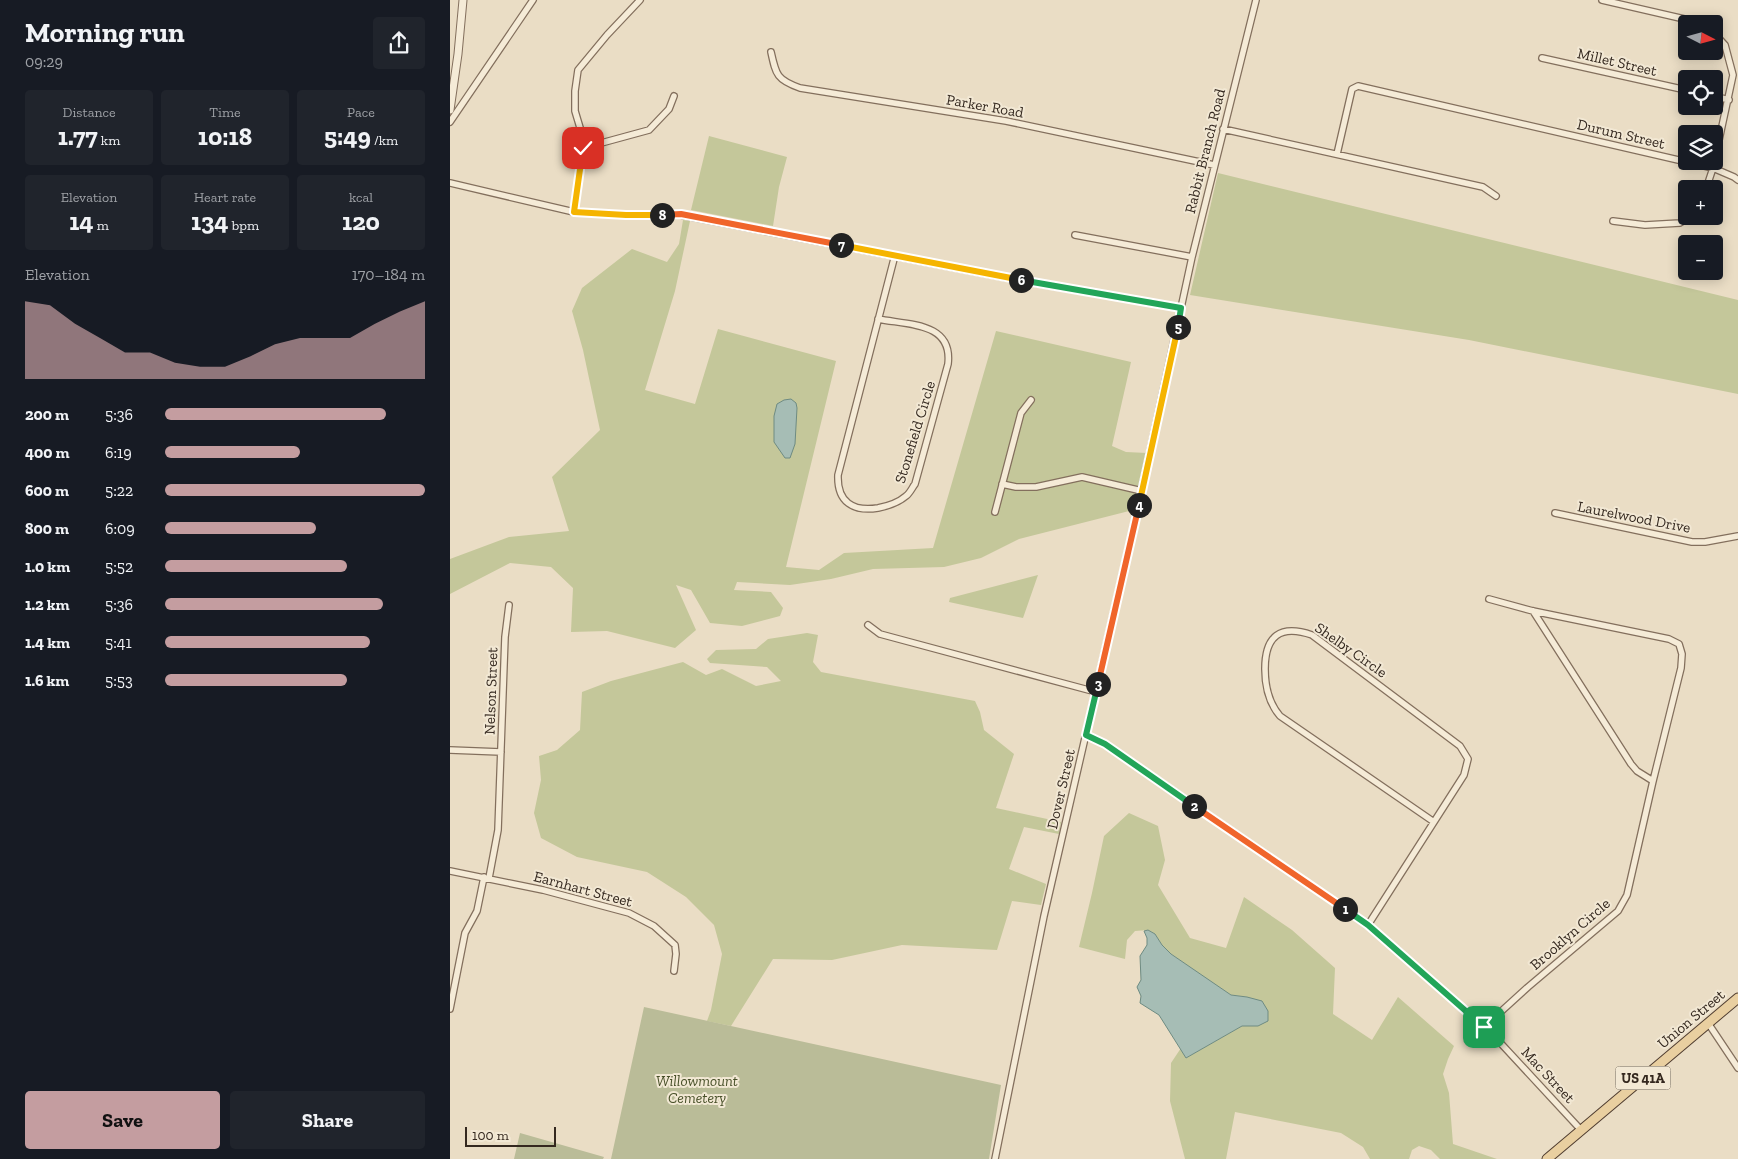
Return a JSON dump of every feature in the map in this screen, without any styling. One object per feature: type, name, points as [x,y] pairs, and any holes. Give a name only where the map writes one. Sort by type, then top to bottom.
[{"type":"main road","name":"Union Street","points":[[1547,1159],[1738,998]]},
{"type":"street","points":[[450,110],[451,89],[464,0]]},
{"type":"street","points":[[450,122],[533,0]]},
{"type":"street","points":[[574,212],[583,148],[581,131],[575,111],[578,70],[640,0]]},
{"type":"street","name":"Rabbit Branch Road","points":[[1181,308],[1214,165],[1256,0]]},
{"type":"street","points":[[1602,0],[1678,18]]},
{"type":"street","points":[[1723,43],[1733,75],[1723,126]]},
{"type":"street","name":"Parker Road","points":[[771,52],[779,78],[786,83],[800,88],[1006,121],[1214,165]]},
{"type":"street","name":"Millet Street","points":[[1542,58],[1678,88]]},
{"type":"street","name":"Durum Street","points":[[1337,154],[1354,87],[1526,124],[1678,160]]},
{"type":"street","points":[[583,148],[649,130],[669,109],[674,96]]},
{"type":"street","points":[[1723,98],[1729,100]]},
{"type":"street","points":[[1223,129],[1483,187],[1496,196]]},
{"type":"street","name":"Durum Street","points":[[1718,170],[1734,176],[1738,180]]},
{"type":"street","points":[[450,183],[574,212],[626,215],[681,214],[1181,308]]},
{"type":"street","points":[[1613,221],[1645,225],[1678,223]]},
{"type":"street","points":[[1075,235],[1192,258]]},
{"type":"street","name":"Stonefield Circle","points":[[878,319],[930,329],[944,339],[948,346],[949,356],[915,484],[908,495],[894,504],[866,510],[845,501],[837,484],[838,475],[878,319],[895,255]]},
{"type":"street","name":"Dover Street","points":[[995,1159],[1044,916],[1142,491],[1181,308]]},
{"type":"street","points":[[995,512],[1021,413],[1031,400]]},
{"type":"street","points":[[1002,484],[1036,488],[1061,480],[1082,477],[1142,491]]},
{"type":"street","name":"Laurelwood Drive","points":[[1555,513],[1692,542],[1705,542],[1738,536]]},
{"type":"street","name":"Brooklyn Circle","points":[[1484,1027],[1528,986],[1624,904],[1681,668],[1682,654],[1679,644],[1669,639],[1533,611],[1489,599]]},
{"type":"street","name":"Nelson Street","points":[[450,1009],[465,933],[477,912],[498,830],[508,605]]},
{"type":"street","points":[[1533,611],[1631,764],[1637,771],[1653,781]]},
{"type":"street","points":[[868,625],[880,634],[1096,692]]},
{"type":"street","name":"Shelby Circle","points":[[1368,925],[1464,776],[1468,766],[1468,759],[1460,746],[1312,635],[1300,631],[1287,630],[1276,635],[1269,643],[1265,654],[1266,690],[1274,709],[1280,716],[1434,822]]},
{"type":"street","name":"Mac Street","points":[[1086,735],[1105,744],[1368,925],[1484,1027],[1581,1130]]},
{"type":"street","points":[[450,750],[501,752]]},
{"type":"street","name":"Earnhart Street","points":[[450,871],[487,878],[629,913],[654,926],[675,945],[674,971]]},
{"type":"street","points":[[1708,1023],[1738,1068]]},
{"type":"green space","points":[[709,136],[787,157],[779,187],[773,226],[691,210]]},
{"type":"green space","points":[[1218,173],[1738,300],[1738,394],[1469,340],[1190,295]]},
{"type":"green space","points":[[683,220],[690,221],[675,291],[645,390],[695,404],[718,329],[836,361],[786,567],[819,570],[844,553],[933,548],[996,331],[1131,362],[1112,446],[1126,452],[1147,453],[1133,510],[1019,539],[981,558],[944,567],[873,569],[831,579],[790,585],[737,582],[734,590],[771,592],[783,608],[780,616],[742,626],[710,623],[691,590],[676,585],[696,630],[675,648],[607,631],[571,632],[573,588],[551,567],[510,563],[450,594],[450,559],[509,537],[569,531],[552,477],[600,430],[583,350],[572,311],[582,288],[632,249],[667,262],[679,244]]},
{"type":"green space","points":[[1038,575],[1023,618],[949,602],[950,598]]},
{"type":"green space","points":[[807,633],[818,635],[813,662],[821,672],[975,701],[980,712],[984,730],[1014,754],[996,808],[1061,822],[1059,834],[1024,827],[1009,869],[1046,884],[1041,905],[1012,901],[997,950],[902,945],[832,960],[773,959],[731,1026],[707,1021],[711,1010],[722,954],[714,925],[686,897],[647,872],[577,857],[541,838],[534,813],[541,780],[539,756],[557,750],[580,730],[582,692],[611,681],[683,662],[706,675],[722,669],[756,686],[781,681],[767,667],[710,663],[707,659],[716,650],[756,649],[768,639]]},
{"type":"green space","points":[[1129,813],[1158,826],[1165,860],[1158,885],[1190,938],[1226,948],[1244,897],[1292,930],[1335,968],[1333,1014],[1372,1040],[1398,997],[1454,1046],[1443,1074],[1449,1093],[1453,1144],[1497,1159],[1440,1159],[1431,1150],[1419,1146],[1412,1150],[1409,1159],[1370,1159],[1363,1147],[1341,1133],[1235,1112],[1226,1159],[1185,1159],[1170,1101],[1171,1063],[1181,1048],[1186,1058],[1242,1026],[1258,1026],[1247,997],[1231,995],[1214,984],[1171,954],[1155,934],[1148,930],[1135,931],[1127,940],[1125,959],[1079,947],[1104,836]]},
{"type":"green space","name":"Willowmount Cemetery","points":[[644,1007],[1001,1085],[989,1159],[611,1159]]},
{"type":"green space","points":[[520,1133],[604,1157],[603,1159],[514,1159]]},
{"type":"water","points":[[791,399],[796,403],[797,408],[795,444],[790,458],[785,458],[774,442],[774,416],[777,404]]},
{"type":"water","points":[[1148,930],[1155,934],[1171,954],[1231,995],[1262,1001],[1268,1011],[1268,1021],[1258,1026],[1242,1026],[1186,1058],[1159,1015],[1140,1003],[1141,996],[1137,987],[1141,980],[1140,956],[1147,945],[1144,931]]},
{"type":"route","points":[[583,148],[574,212],[626,215],[681,214],[1181,308],[1174,348],[1086,735],[1105,744],[1368,925],[1484,1027]]}]
